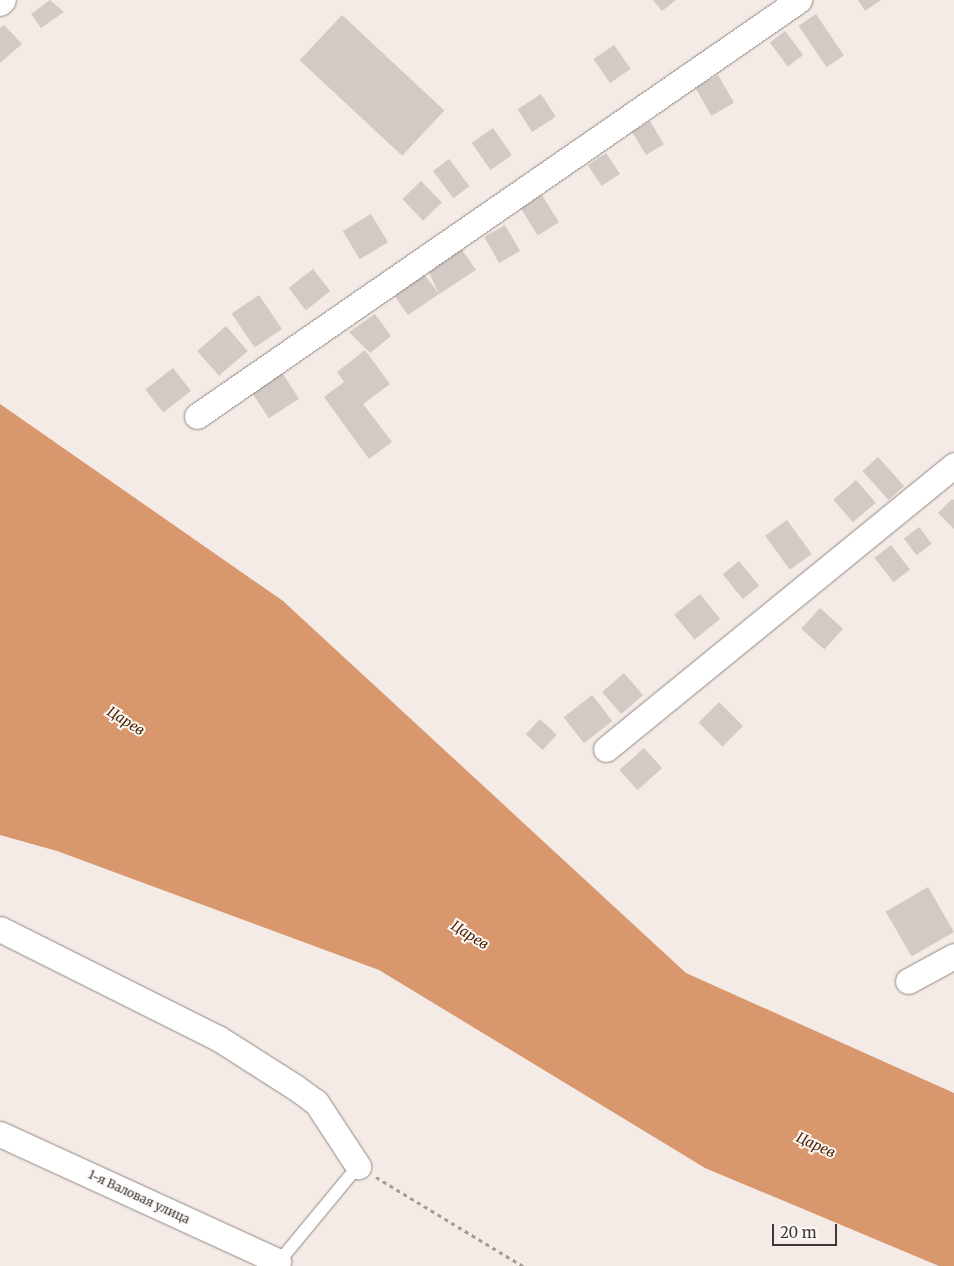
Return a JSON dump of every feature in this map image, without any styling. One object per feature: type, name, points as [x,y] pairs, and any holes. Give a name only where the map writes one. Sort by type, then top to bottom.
[{"type":"street","points":[[0,3],[4,0]]},
{"type":"street","points":[[197,416],[799,0]]},
{"type":"street","points":[[606,749],[954,465]]},
{"type":"street","points":[[0,929],[218,1038],[295,1087],[316,1102],[358,1166]]},
{"type":"street","points":[[908,981],[954,956]]},
{"type":"street","name":"1-я Валовая улица","points":[[0,1134],[277,1264]]},
{"type":"lane","points":[[277,1264],[358,1166]]},
{"type":"path","points":[[358,1166],[523,1266]]},
{"type":"water","name":"Царев","points":[[0,404],[283,601],[686,973],[954,1093],[954,1266],[939,1266],[705,1168],[379,970],[57,851],[0,835]]},
{"type":"building","points":[[50,0],[64,12],[41,28],[31,14]]},
{"type":"building","points":[[653,0],[676,0],[662,11]]},
{"type":"building","points":[[858,0],[881,0],[865,11]]},
{"type":"building","points":[[816,14],[844,55],[827,67],[799,26]]},
{"type":"building","points":[[342,15],[444,110],[402,156],[300,60]]},
{"type":"building","points":[[4,25],[22,44],[0,63],[0,28]]},
{"type":"building","points":[[785,31],[803,55],[788,66],[770,42]]},
{"type":"building","points":[[614,45],[631,69],[610,83],[594,59]]},
{"type":"building","points":[[718,75],[734,103],[711,116],[695,88]]},
{"type":"building","points":[[541,94],[556,117],[532,132],[518,109]]},
{"type":"building","points":[[650,121],[664,144],[646,155],[632,132]]},
{"type":"building","points":[[493,128],[512,155],[491,170],[472,143]]},
{"type":"building","points":[[606,153],[620,174],[602,186],[588,165]]},
{"type":"building","points":[[449,159],[469,186],[453,198],[433,171]]},
{"type":"building","points":[[421,181],[442,203],[423,221],[402,199]]},
{"type":"building","points":[[542,195],[559,222],[538,235],[521,208]]},
{"type":"building","points":[[371,214],[388,242],[360,259],[343,231]]},
{"type":"building","points":[[505,225],[520,251],[499,263],[484,237]]},
{"type":"building","points":[[458,244],[476,270],[439,294],[426,266]]},
{"type":"building","points":[[313,269],[330,291],[306,310],[289,288]]},
{"type":"building","points":[[421,270],[439,294],[408,315],[389,288]]},
{"type":"building","points":[[259,295],[282,329],[255,347],[232,313]]},
{"type":"building","points":[[375,314],[391,336],[370,353],[349,332]]},
{"type":"building","points":[[226,326],[248,351],[219,376],[197,351]]},
{"type":"building","points":[[365,350],[390,384],[363,404],[392,442],[369,459],[324,397],[344,382],[337,372]]},
{"type":"building","points":[[173,368],[191,391],[163,412],[145,390]]},
{"type":"building","points":[[281,371],[299,399],[269,418],[251,391]]},
{"type":"building","points":[[878,457],[904,486],[888,500],[862,471]]},
{"type":"building","points":[[856,480],[876,503],[853,522],[833,500]]},
{"type":"building","points":[[952,499],[954,500],[954,529],[938,513]]},
{"type":"building","points":[[787,520],[812,554],[790,570],[765,536]]},
{"type":"building","points":[[919,527],[932,544],[916,555],[904,538]]},
{"type":"building","points":[[891,545],[910,569],[894,582],[874,558]]},
{"type":"building","points":[[739,561],[759,586],[743,599],[723,574]]},
{"type":"building","points":[[700,594],[720,619],[694,640],[674,615]]},
{"type":"building","points":[[820,608],[843,629],[824,650],[801,629]]},
{"type":"building","points":[[624,673],[643,695],[621,714],[602,692]]},
{"type":"building","points":[[592,695],[612,721],[584,743],[564,717]]},
{"type":"building","points":[[719,702],[743,726],[723,747],[698,723]]},
{"type":"building","points":[[540,719],[557,735],[542,750],[526,734]]},
{"type":"building","points":[[644,748],[662,768],[638,790],[619,770]]},
{"type":"building","points":[[928,887],[954,932],[912,957],[886,912]]}]
